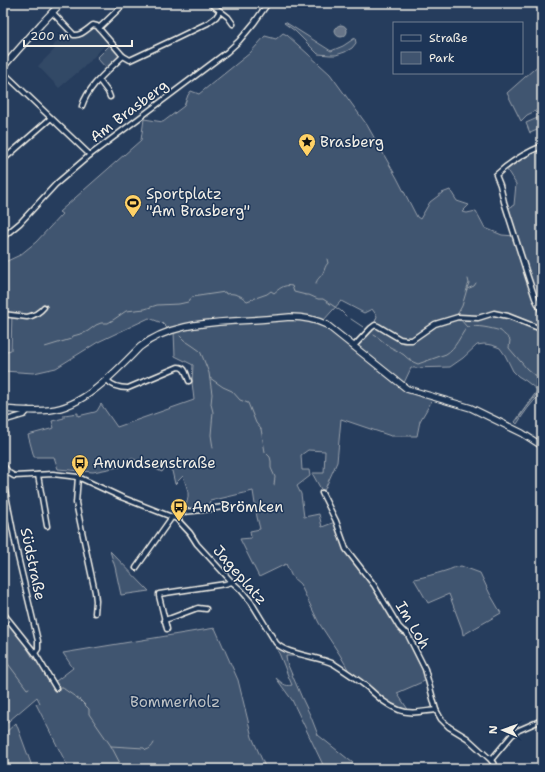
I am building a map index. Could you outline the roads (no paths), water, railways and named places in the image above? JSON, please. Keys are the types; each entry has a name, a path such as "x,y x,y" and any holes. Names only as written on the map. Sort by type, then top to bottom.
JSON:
{"main road":[{"path":"3,68 61,3"},
{"path":"3,409 46,410 63,407 87,394 107,380 145,343 174,330 207,323 303,317 327,325 407,389 471,408 522,433 542,446"}],"street":[{"path":"99,28 125,3"},
{"path":"210,3 228,17 233,24"},
{"name":"Am Brasberg","path":"3,237 20,223 56,184 90,155 227,52 239,41 268,3"},
{"path":"52,12 76,36 93,25 97,26 123,56 129,60 208,23 216,17 220,11"},
{"path":"82,106 85,97 98,80 123,56"},
{"path":"3,72 90,155"},
{"path":"98,80 108,92 110,97"},
{"path":"3,160 51,118"},
{"path":"542,146 508,164 496,174 528,277 535,298 542,312"},
{"path":"3,314 30,317 44,307"},
{"path":"354,346 371,328 375,326 378,326 400,339 412,340 435,324 458,317 478,318 494,313 508,316 542,329"},
{"path":"107,380 116,386 128,388 180,367 185,370 189,380"},
{"path":"3,421 23,415 28,410"},
{"name":"Jageplatz","path":"3,465 9,473 19,477 38,475 78,477 121,497 175,518 251,602 276,643 295,652 333,664 350,674 391,707 411,713 436,710"},
{"path":"38,475 47,526"},
{"path":"78,477 76,503 96,601 95,613"},
{"name":"Südstraße","path":"3,480 38,641 38,649 35,653"},
{"name":"Im Loh","path":"322,493 336,520 346,549 374,585 400,627 407,633 425,669 436,710 441,719 467,738 490,760 497,769"},
{"path":"136,568 175,518 183,512 229,506"},
{"path":"167,629 159,596 161,593 232,582"},
{"path":"164,620 198,608 206,609"},
{"path":"3,613 35,653 56,688"},
{"path":"490,760 512,735 519,730 542,720"}],"waterway":[{"path":"316,284 328,263 327,259"},
{"path":"467,288 469,283 468,279"},
{"path":"457,315 462,306 467,289 474,286 476,283"},
{"path":"45,347 71,339 73,336 84,333 101,323 108,323 126,311 145,309 157,305 179,304 188,302 192,297 225,292 226,294 243,297 247,301 267,294 271,291 274,293 284,286 292,286 294,292 323,299 346,316"},
{"path":"351,319 363,327"},
{"path":"460,319 467,327"},
{"path":"374,335 390,347 418,364 446,354 455,345 467,327 480,327 501,331 510,340 509,348 527,369 533,374 542,378"},
{"path":"180,336 200,351 209,373 213,412 211,435 213,448"},
{"path":"518,419 536,395 536,376"},
{"path":"210,378 232,391 240,400 248,403 256,423 261,429 265,452 270,457 271,468 275,477 274,485"},
{"path":"3,657 27,689 29,688"},
{"path":"60,687 63,687 89,709 89,714 111,746 123,769"},
{"path":"111,746 144,748 146,750 151,748 154,743"}],"place":[{"name":"Brasberg","path":"307,157"},
{"name":"Sportplatz \"Am Brasberg\"","path":"133,218"},
{"name":"Amundsenstraße","path":"80,478"},
{"name":"Am Brömken","path":"179,522"}],"park label":[{"name":"Bommerholz","path":"175,702"}]}
